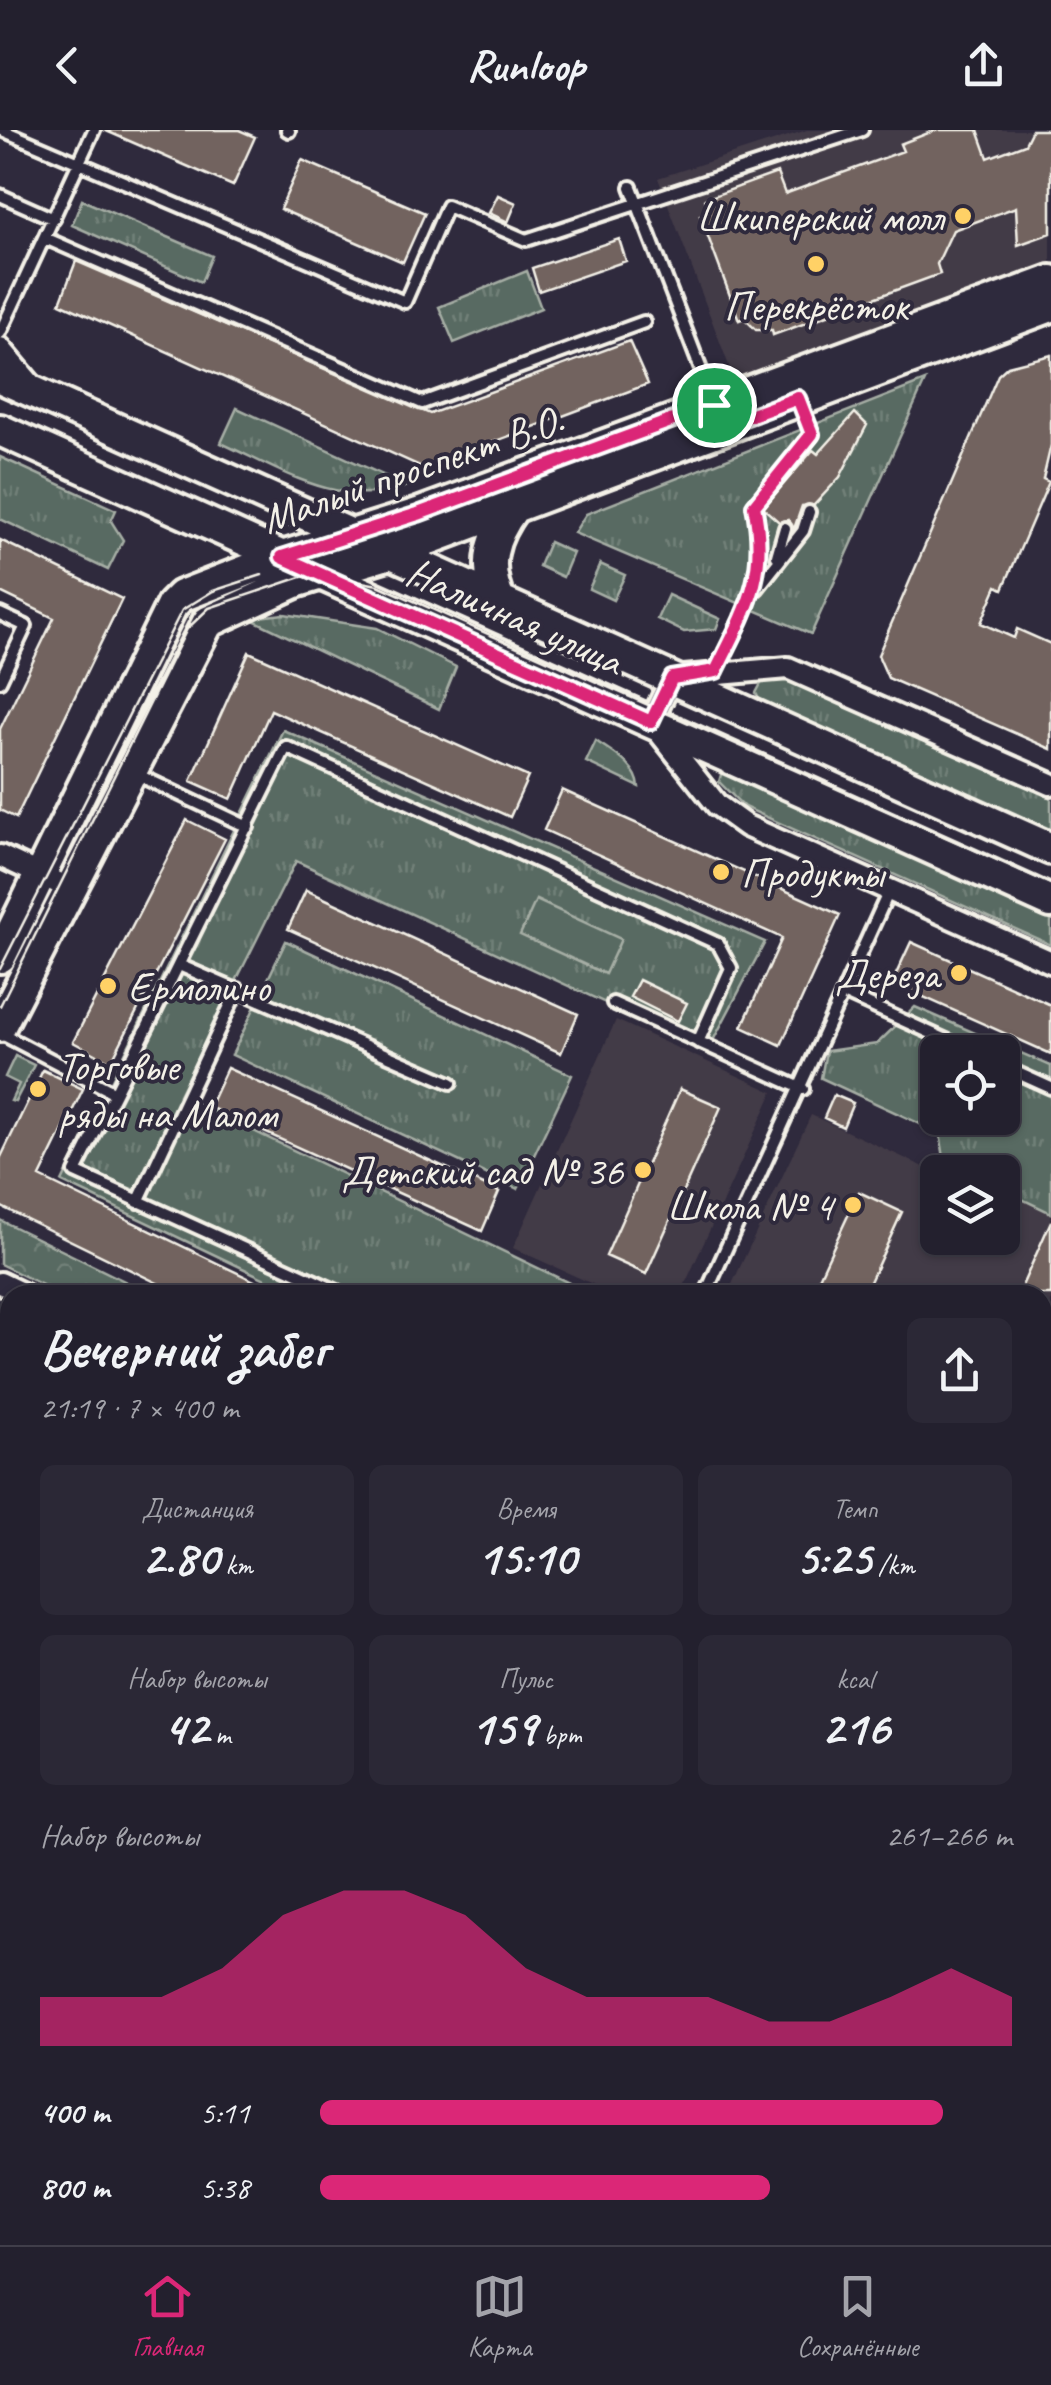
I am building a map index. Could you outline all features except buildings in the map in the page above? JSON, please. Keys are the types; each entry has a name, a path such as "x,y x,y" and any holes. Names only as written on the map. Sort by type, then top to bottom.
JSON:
{"main road":[{"name":"Малый проспект В.О.","path":"0,1030 69,888 208,622 317,573 394,552 514,507 718,416 1051,281"},
{"name":"Малый проспект В.О.","path":"0,957 8,919 40,874 172,605 190,591 282,557 718,416 798,398 1051,306"},
{"name":"Наличная улица","path":"0,377 1051,849"},
{"name":"Наличная улица","path":"5,435 1051,902"},
{"path":"500,602 489,567 491,548 514,507"}],"street":[{"path":"0,348 40,395"},
{"path":"1051,784 806,674 769,668 672,678 651,722 731,816 1051,962"},
{"path":"0,856 69,888"}],"lane":[{"path":"2,130 405,302 447,206 526,240 862,130"},
{"path":"0,333 94,130"},
{"path":"632,187 718,416"},
{"path":"0,195 54,219"},
{"path":"45,238 422,403 644,322"},
{"path":"798,398 814,451"},
{"path":"756,589 762,540 754,506 768,484 794,466 812,434"},
{"path":"716,671 756,589 803,530 808,512"},
{"path":"773,568 785,528"},
{"path":"0,614 26,626 0,681"},
{"path":"325,1285 75,1172 286,747 718,944 731,968 698,1042"},
{"path":"129,771 248,827"},
{"path":"710,1285 890,890"},
{"path":"8,919 45,936"},
{"path":"179,965 452,1083"},
{"path":"138,1202 238,989"},
{"path":"845,994 935,1035"},
{"path":"613,1003 802,1088"},
{"path":"0,1030 115,1094"},
{"path":"1020,1074 1051,1088"},
{"path":"308,1285 311,1278"}],"shaded area":[{"path":"807,130 1051,130 1051,270 737,387 658,178"},
{"name":"Детский сад № 36","path":"616,1020 773,1092 685,1285 595,1285 513,1248"},
{"name":"Школа № 4","path":"811,1115 920,1165 920,1255 1020,1255 1020,1183 1051,1193 1051,1285 732,1285"}],"green space":[{"path":"82,200 212,256 201,282 72,225"},
{"path":"527,271 541,308 454,343 439,307"},
{"path":"925,381 811,634 574,533 586,514"},
{"path":"237,408 407,486 382,492 335,490 266,464 221,443"},
{"path":"0,457 116,510 111,521 123,540 108,570 0,519"},
{"path":"549,542 573,553 563,577 539,566"},
{"path":"600,564 625,575 613,600 589,589"},
{"path":"668,595 720,619 716,629 684,632 657,619"},
{"path":"284,614 377,628 456,667 439,709 249,618"},
{"path":"763,680 788,680 1051,797 1051,835 761,703 756,693"},
{"path":"283,730 765,942 708,1050 296,861 179,1095 573,1285 278,1285 62,1182"},
{"path":"596,741 629,766 639,787 586,762"},
{"path":"722,771 1051,916 1051,945 744,807 719,782"},
{"path":"536,900 621,939 605,974 520,935"},
{"path":"286,941 572,1075 518,1189 232,1055"},
{"path":"915,1007 980,1035 920,1035 920,1124 821,1078 826,1051 877,1044"},
{"path":"1020,1053 1051,1066 1051,1213 1020,1198 1020,1155 944,1155 940,1135 1020,1135"},
{"path":"15,1056 34,1065 15,1102 11,1101 19,1084 5,1077"},
{"path":"0,1220 133,1285 43,1285 0,1264"}],"tram line":[{"path":"0,1006 187,629 209,608 313,573 378,585 1051,884"},
{"path":"0,969 182,610 213,591 262,575"}],"place":[{"name":"Шкиперский молл","path":"963,216"},
{"name":"Перекрёсток","path":"816,264"},
{"name":"Продукты","path":"721,872"},
{"name":"Дереза","path":"959,973"},
{"name":"Ермолино","path":"108,986"},
{"name":"Торговые ряды на Малом","path":"38,1089"},
{"name":"Детский сад № 36","path":"643,1170"},
{"name":"Школа № 4","path":"853,1205"}],"route":[{"path":"798,398 812,434 754,506 762,540 756,589 716,671 672,678 651,722 282,557 418,514 714,405 722,426 798,398"}]}
